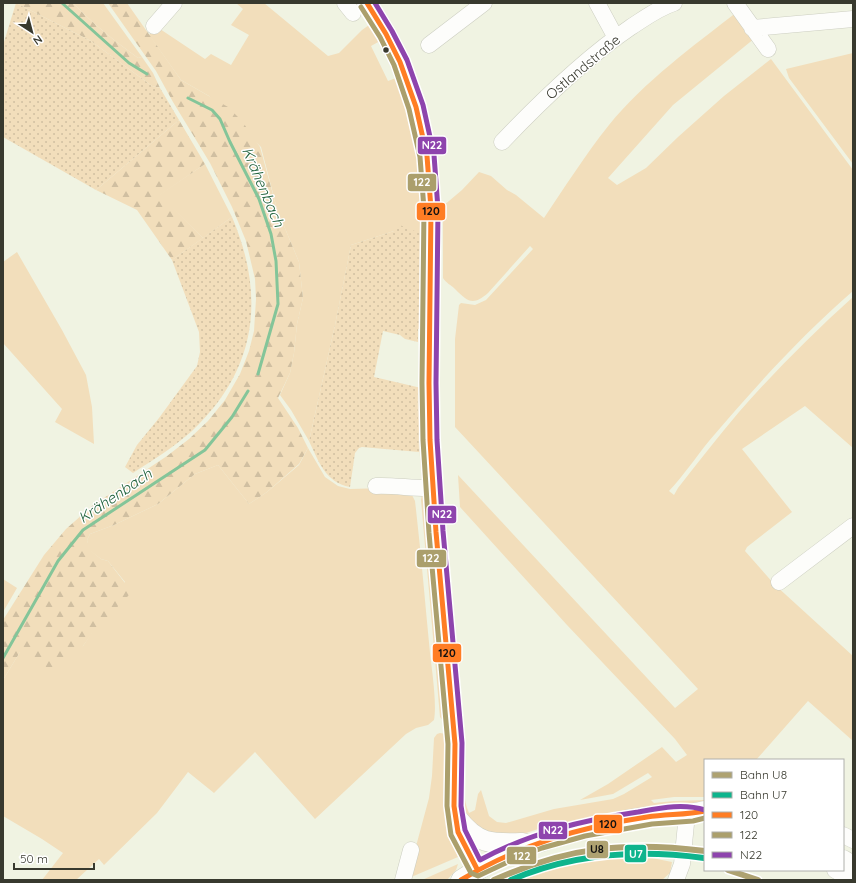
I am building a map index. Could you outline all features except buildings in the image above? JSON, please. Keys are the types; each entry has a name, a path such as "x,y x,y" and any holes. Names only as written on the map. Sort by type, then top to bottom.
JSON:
{"main road":[{"path":"355,6 393,47 412,94 426,147 431,194 429,383 433,488 454,736 455,816 460,837 477,869"},
{"path":"461,880 477,869 506,854 537,842 576,830 604,824 658,816 698,814"},
{"path":"455,816 470,833 481,840 499,844 537,842"},
{"path":"844,846 853,851"},
{"path":"844,861 853,866"}],"street":[{"path":"154,26 174,3"},
{"path":"429,45 484,3"},
{"path":"597,3 616,38"},
{"name":"Ostlandstraße","path":"502,142 566,80 616,38 652,13 674,3"},
{"path":"735,3 768,49"},
{"path":"752,28 853,19"},
{"path":"376,486 401,486 418,489 433,488"},
{"path":"779,582 853,526"},
{"path":"676,880 682,864 687,826 698,814"},
{"path":"844,836 853,840"},
{"path":"403,880 411,850"},
{"path":"837,871 852,880"}],"green space":[{"path":"16,3 73,3 113,39 138,58 142,57 153,73 160,88 152,86 91,41"},
{"path":"16,3 91,41 152,86 160,88 179,120 96,190 3,137 3,45"},
{"path":"73,3 103,3 142,57 138,58 113,39"},
{"path":"108,3 127,3 181,80 228,107 242,121 260,147 277,209 299,262 303,298 297,324 290,373 278,398 298,428 308,448 299,464 267,492 249,504 218,465 195,474 158,504 114,525 90,534 87,540 90,550 101,559 108,561 125,583 129,595 93,632 83,646 55,672 20,652 3,680 3,620 44,555 66,529 92,506 167,456 189,439 208,421 225,400 240,374 249,351 254,331 256,299 255,279 246,241 232,207 210,163 156,71"},
{"path":"236,3 264,3 328,56 339,53 362,30 372,23 380,41 371,46 388,81 396,78 416,128 425,235 394,231 351,245 309,441 291,410 280,395 290,373 297,324 303,298 299,262 277,209 261,147 209,96 181,80 149,35 157,27 205,59 211,54 231,65 249,35 231,25 243,9"},
{"path":"737,12 755,38 673,105 608,178 617,185 646,168 724,96 771,59 853,170 853,291 796,344 761,382 709,441 669,491 674,495 708,450 766,382 823,324 853,297 853,448 805,406 742,449 792,512 747,547 745,551 774,584 853,656 853,741 808,701 757,759 704,759 704,797 674,797 651,800 654,803 704,800 704,805 587,818 544,827 517,836 487,837 463,815 463,778 465,780 464,789 466,805 469,813 475,810 478,794 481,790 489,816 497,822 506,823 554,809 613,799 624,794 652,777 648,773 613,794 580,800 608,784 662,747 676,762 687,755 675,739 567,625 460,507 458,475 675,708 698,689 455,427 455,339 459,305 461,303 475,305 486,300 533,249 530,246 488,293 478,300 471,301 453,288 443,278 443,206 462,190 479,172 491,176 544,218 575,171 609,125 623,109 653,79"},
{"path":"853,53 853,164 789,78 786,69"},
{"path":"179,120 205,164 160,195 203,238 172,260 137,210 96,190"},
{"path":"205,164 232,217 203,238 159,195"},
{"path":"232,217 243,247 249,276 251,304 249,331 242,358 230,383 214,408 185,437 133,473 125,467 137,445 197,366 200,352 199,332 172,260"},
{"path":"397,224 425,235 424,329 418,329 418,342 405,339 400,335 383,331 374,377 417,387 419,452 359,448 355,453 350,487 334,481 329,476 320,463 309,441 351,245 394,231"},
{"path":"17,252 86,375 92,407 94,444 55,422 62,409 3,343 3,262"},
{"path":"417,387 422,388 426,477 422,483 418,431"},
{"path":"308,448 325,477 338,486 350,489 385,488 412,495 415,501 434,687 434,720 428,725 416,728 406,734 315,819 255,752 214,793 188,772 157,813 104,865 99,859 76,880 42,880 63,853 3,816 3,680 20,652 83,646 125,582 108,561 101,559 89,550 87,540 90,534 114,525 158,504 195,474 218,465 249,504 267,492 299,465"},
{"path":"423,494 445,720 443,721 440,717 421,500"},
{"path":"3,579 17,588 3,612"},
{"path":"440,733 446,734 452,840 458,857 409,878 408,876 429,798 434,738"},
{"path":"596,858 652,858 672,862 670,873 662,880 521,880 543,871"},
{"path":"458,864 456,870 447,880 422,880"}],"waterway":[{"name":"Krähenbach","path":"62,3 129,63 147,74"},
{"name":"Krähenbach","path":"188,98 212,110 220,119 259,199 271,234 276,261 278,304 258,374"},
{"name":"Krähenbach","path":"3,658 58,561 83,530 205,450 232,417 248,391"}],"rail line":[{"name":"U8","path":"494,880 547,860 597,849 649,847 704,851"},
{"name":"U7","path":"511,880 558,864 606,856 655,854 704,858"},
{"name":"U8","path":"731,871 758,880"}],"transit line":[{"name":"120","path":"367,3 386,34 400,62 416,107 427,156 431,209 429,383 430,440 436,532 455,744 454,806 458,832 477,869"},
{"name":"N22","path":"375,3 407,60 423,105 434,155 438,209 436,383 437,440 443,531 462,743 461,806 465,830 480,860 518,842 537,835 597,819 672,807 688,807 704,810"},
{"name":"122","path":"361,7 380,37 394,65 409,109 420,157 424,209 422,383 423,440 429,533 448,744 447,806 451,835 471,873 478,876 542,848 585,836 652,824 693,821 704,818"},
{"name":"120","path":"461,880 528,847 574,832 622,821 704,811"}]}
